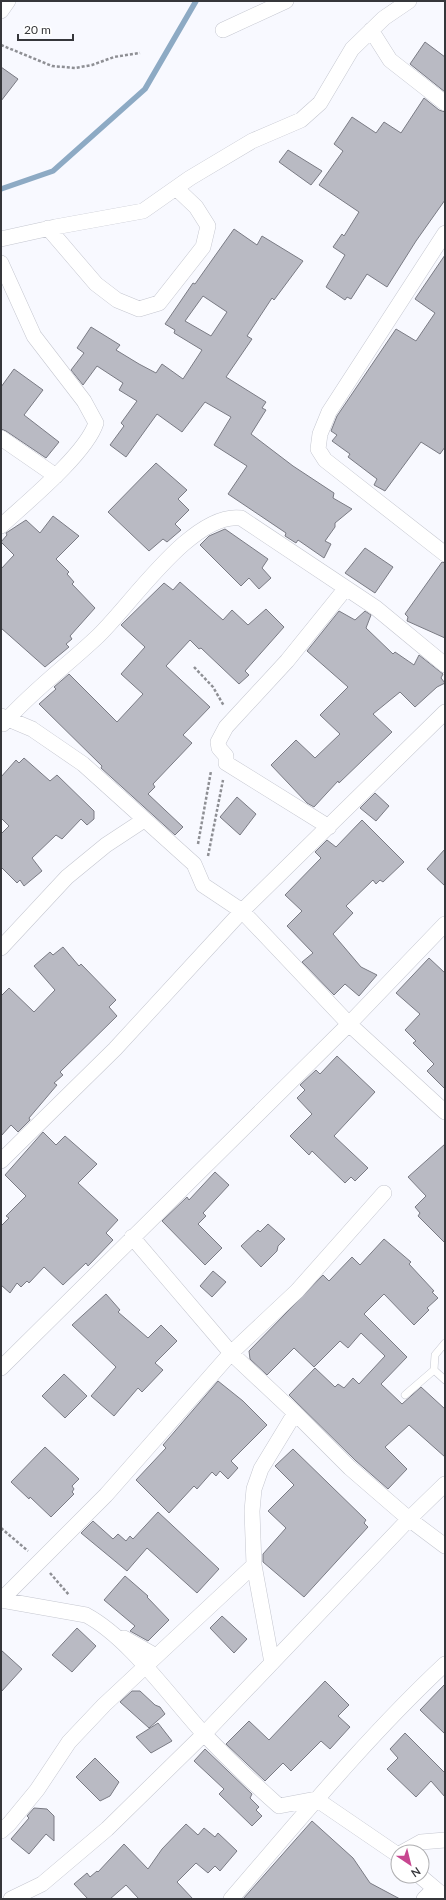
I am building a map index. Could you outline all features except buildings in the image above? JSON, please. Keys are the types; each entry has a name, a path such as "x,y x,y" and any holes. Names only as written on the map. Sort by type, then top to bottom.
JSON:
{"street":[{"path":"1,11 8,1"},
{"path":"223,30 286,1"},
{"path":"1,239 48,228 143,211 190,178 252,141 301,120 320,103 352,49 371,30 409,1"},
{"path":"371,30 390,60 445,103"},
{"path":"48,228 96,284 117,300 139,308 159,303 203,247 208,226 196,207 176,188"},
{"path":"445,233 329,412 320,434 318,449 325,460 344,476 445,554"},
{"path":"1,263 34,336 84,402 96,423 93,433 56,476 1,526"},
{"path":"1,438 56,476"},
{"path":"3,720 53,674 97,637 149,577 178,550 215,521 231,517 241,518 376,608 445,665"},
{"path":"329,827 226,763 226,756 219,748 218,742 226,727 287,661 346,588"},
{"path":"1,1161 115,1049 242,911 445,712"},
{"path":"3,720 32,729 70,755 194,864 202,885 242,911 349,1024 445,1112"},
{"path":"1,948 67,877 106,844 144,820"},
{"path":"1,1368 349,1024 445,924"},
{"path":"1,1600 106,1495 231,1353 297,1291 384,1193"},
{"path":"132,1237 231,1353 295,1413 350,1468 409,1519 445,1546"},
{"path":"272,1663 254,1565 252,1511 254,1489 261,1469 295,1413"},
{"path":"11,1899 42,1884 107,1829 204,1734 409,1519 445,1484"},
{"path":"1,1831 9,1824 37,1790 69,1742 104,1705 254,1565"},
{"path":"1,1600 86,1615 156,1656"},
{"path":"107,1628 145,1667 204,1734 247,1777 279,1806 316,1799 390,1849"},
{"path":"231,1899 316,1799 416,1691 445,1664"},
{"path":"418,1844 421,1842 445,1840"},
{"path":"426,1884 434,1895"}],"lane":[{"path":"405,1395 434,1370 435,1355 445,1344"},
{"path":"434,1370 445,1380"}],"path":[{"path":"1,46 52,66 75,68 92,65 114,57 140,53"},
{"path":"194,864 212,767 219,748"},
{"path":"1,1528 40,1560 86,1615"}],"waterway":[{"path":"1,189 53,171 145,89 196,1"}]}
